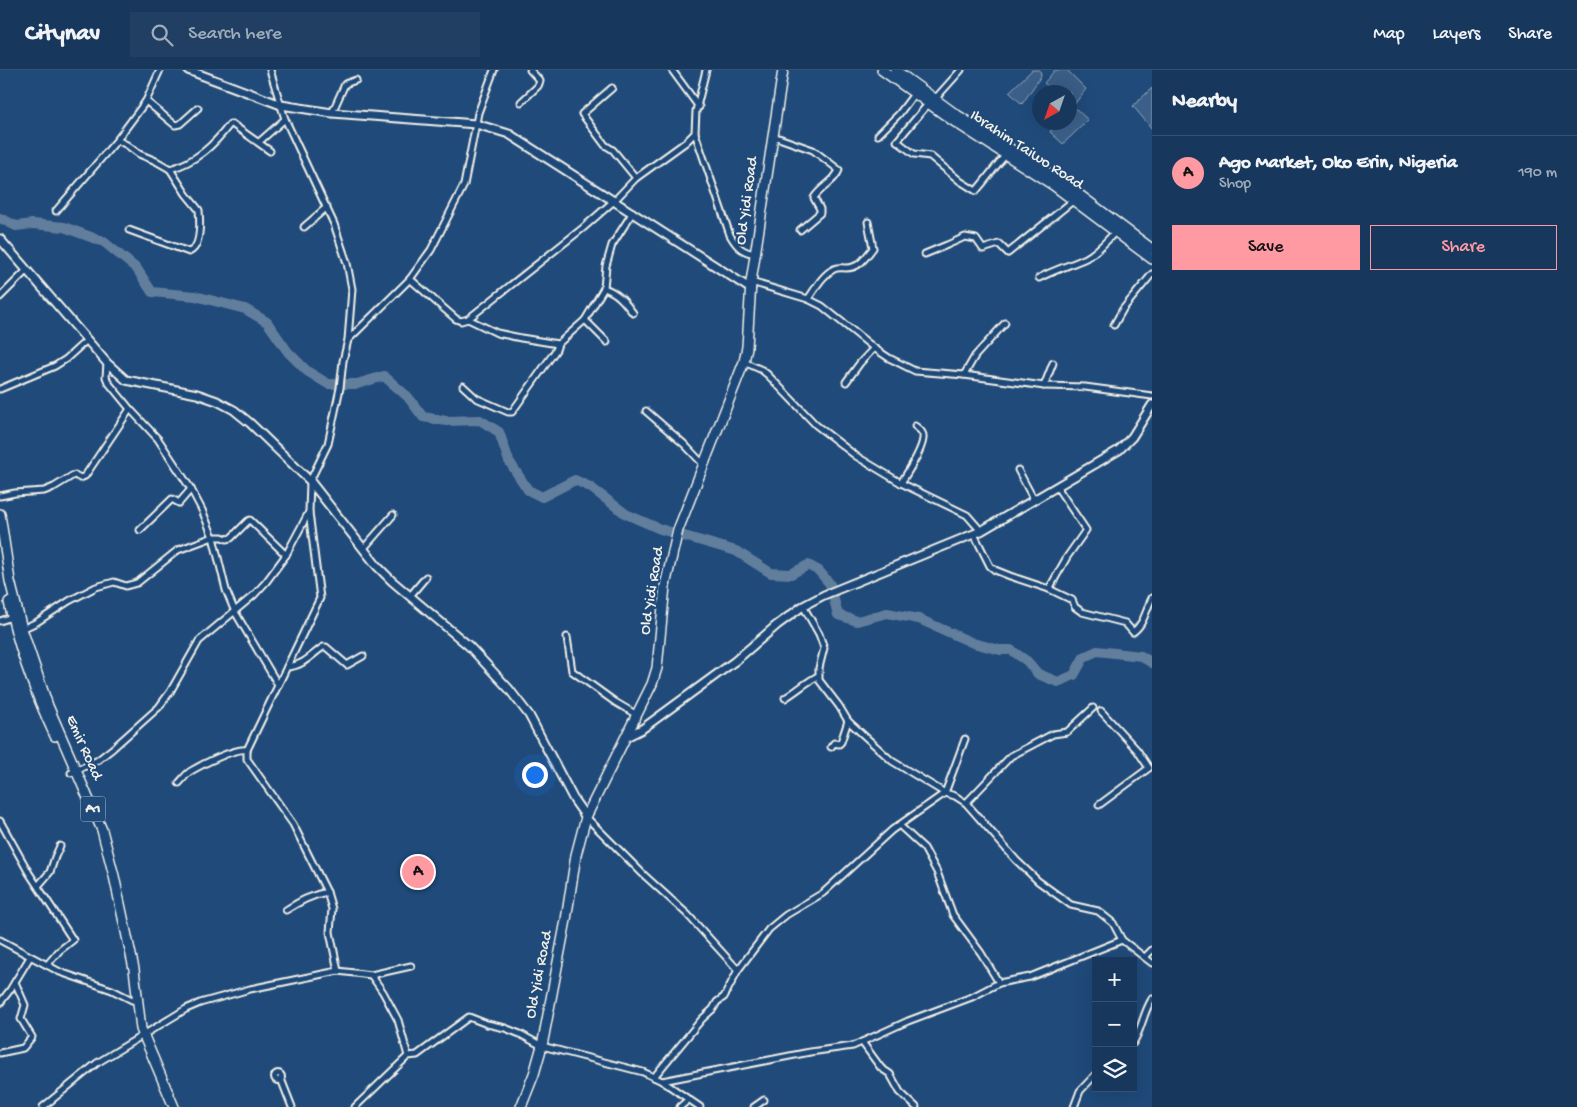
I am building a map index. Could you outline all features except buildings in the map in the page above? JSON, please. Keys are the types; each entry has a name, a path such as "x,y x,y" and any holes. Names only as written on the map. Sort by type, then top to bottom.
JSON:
{"main road":[{"name":"Old Yidi Road","path":"521,1107 534,1074 542,1046 566,920 576,855 586,817 637,715 657,668 665,586 677,534 744,362 747,347 751,285 783,70"},
{"name":"Ibrahim Taiwo Road","path":"882,70 914,94 931,102 1061,181 1152,249"},
{"name":"Ibrahim Taiwo Road","path":"894,70 931,102 977,137 1074,200 1152,259"},
{"name":"Emir Road","path":"0,514 10,581 22,629 48,706 91,817 108,872 130,970 135,1001 136,1030 174,1107"},
{"name":"Emir Road","path":"0,555 12,617 35,690 74,772"},
{"name":"Emir Road","path":"141,1038 168,1107"}],"street":[{"path":"56,211 117,140 146,101 160,70"},
{"path":"188,70 281,105 332,113 476,124 509,134 751,285 808,299 822,306 874,348 915,371 964,375 1044,386 1085,387 1152,396"},
{"path":"270,70 285,119 327,207 347,264 352,289 348,340 328,444 310,481 309,512 320,598 247,750 247,759 293,824 327,892 332,909 330,932 338,971"},
{"path":"348,340 410,279 431,250 464,185 478,113 494,70"},
{"path":"521,102 538,86 540,81 531,70"},
{"path":"672,70 698,107"},
{"path":"706,70 696,111 695,133 730,235 737,247 745,252 756,254"},
{"path":"961,70 897,141 914,154 930,156 960,181 976,191 1006,155"},
{"path":"332,113 345,84 356,80"},
{"path":"612,88 582,114 606,145 613,150 636,178"},
{"path":"878,134 899,114 914,94"},
{"path":"146,101 174,125 180,124 198,108"},
{"path":"258,142 285,119"},
{"path":"170,169 184,165 202,153 213,144 230,124 270,151"},
{"path":"410,279 456,319 461,321 468,319 583,228 615,200 636,178 686,142 695,133"},
{"path":"773,136 813,150 839,170 837,175 818,191 814,198 820,213 800,230"},
{"path":"117,140 139,154 170,169 199,210 200,223 196,246 189,252 130,230"},
{"path":"925,254 964,237 976,239 984,249 999,244 1008,253 1074,200"},
{"path":"304,227 327,207"},
{"path":"463,386 476,398 512,412 556,350 558,344 585,320 604,288 606,266 612,245 634,212"},
{"path":"808,299 822,279 830,272 837,268 859,265 873,248 868,222"},
{"path":"1039,278 1087,258 1115,232"},
{"path":"0,239 107,363 126,380 197,394 217,401 234,410 310,481 377,566 469,646 509,688 528,715 574,800 586,817 644,875 687,914 738,970"},
{"path":"0,297 27,270"},
{"path":"1114,324 1123,309 1152,274"},
{"path":"604,288 623,299 633,313"},
{"path":"468,319 497,333 558,344"},
{"path":"585,320 607,342"},
{"path":"964,375 975,356 1005,323"},
{"path":"0,389 55,366 66,359 87,340"},
{"path":"846,382 874,348"},
{"path":"744,362 762,370 768,375 816,425 856,456 901,483 967,515 977,532 990,566 994,570 1049,589 1072,600 1075,607 1082,612 1125,623 1133,632 1138,628 1146,614 1152,598"},
{"path":"107,363 106,377 108,382 158,439 191,489 213,537 226,590 235,612 278,683"},
{"path":"1044,386 1054,363"},
{"path":"626,737 642,730 803,606 824,595 977,532 1126,445 1152,405"},
{"path":"0,496 15,492 44,491 72,476 75,475 80,478 85,476 130,409"},
{"path":"646,412 684,444 704,465"},
{"path":"901,483 924,438 922,432 915,426"},
{"path":"1018,470 1034,500"},
{"path":"1049,589 1067,557 1086,530 1057,487"},
{"path":"140,530 169,501 172,499 179,503 191,489"},
{"path":"74,772 98,760 150,716 170,692 199,642 235,612 266,582 286,555 309,512"},
{"path":"364,548 393,515"},
{"path":"22,629 96,587 114,582 126,586 137,583 178,550 213,537 231,538 250,520 286,555"},
{"path":"410,596 426,577"},
{"path":"803,606 819,634 824,648 818,676 848,720 892,761 945,793 955,796 966,803 1038,882 1071,905 1098,911 1113,923 1122,940 1152,963"},
{"path":"0,621 12,617"},
{"path":"567,637 572,671 615,702 637,715"},
{"path":"287,666 295,666 302,663 323,647 326,647 347,665 364,656"},
{"path":"785,698 796,692 806,682 818,676"},
{"path":"966,803 1011,756 1053,734 1067,732 1093,708"},
{"path":"1098,805 1151,768 1101,711"},
{"path":"831,747 834,743 839,744 843,739 848,720"},
{"path":"654,1077 713,1008 716,1002 724,997 738,970 769,929 786,915 834,884 899,825 945,793 965,739"},
{"path":"179,783 190,771 210,761 236,750 247,750"},
{"path":"0,821 29,873 73,940 59,951 47,965"},
{"path":"899,825 924,848 937,872 953,915 999,983"},
{"path":"38,886 50,872 60,846"},
{"path":"286,910 304,898 327,892"},
{"path":"0,940 60,972 112,990 135,1001"},
{"path":"662,1081 810,1052 853,1046 972,997 999,983 1030,977 1122,940"},
{"path":"1144,957 1152,950"},
{"path":"0,1003 5,999 30,957"},
{"path":"43,1107 97,1063 186,1009 200,1003 250,989 338,971 371,975 411,966"},
{"path":"371,975 383,992 398,1020 408,1056"},
{"path":"0,1053 23,1048 31,1041 32,1037 21,1019 25,1005 15,982"},
{"path":"1137,1036 1146,1010 1152,1000"},
{"path":"355,1107 408,1056 416,1055 469,1017 505,1028 542,1046 643,1072 662,1081 700,1107"},
{"path":"862,1042 881,1068 890,1074 900,1092 916,1107"},
{"path":"1074,1107 1080,1091 1092,1078"},
{"path":"280,1079 292,1107"},
{"path":"50,1107 52,1100"},
{"path":"680,1107 688,1100"},
{"path":"754,1107 764,1100"}],"shaded area":[{"path":"1032,70 1040,70 1041,76 1035,85 1032,85 1032,89 1022,104 1009,92"},
{"path":"1055,70 1067,70 1086,89 1077,101 1077,85 1046,85 1044,83"},
{"path":"1152,88 1152,129 1133,106"},
{"path":"1077,110 1088,120 1063,144 1050,132 1051,130 1077,130"}],"waterway":[{"path":"0,218 16,226 33,224 64,227 104,242 137,269 152,292 195,296 245,309 267,322 288,352 307,371 328,384 357,384 384,376 408,397 423,417 447,421 480,420 499,432 509,461 528,490 542,497 575,480 590,487 626,514 660,529 736,551 771,573 791,574 808,565 819,571 830,584 838,615 857,621 887,613 919,619 973,643 1000,650 1011,650 1027,661 1038,674 1058,682 1074,675 1084,657 1097,651 1141,656 1152,663"}],"place":[{"name":"Ago Market, Oko Erin, Nigeria","path":"418,872"}]}
